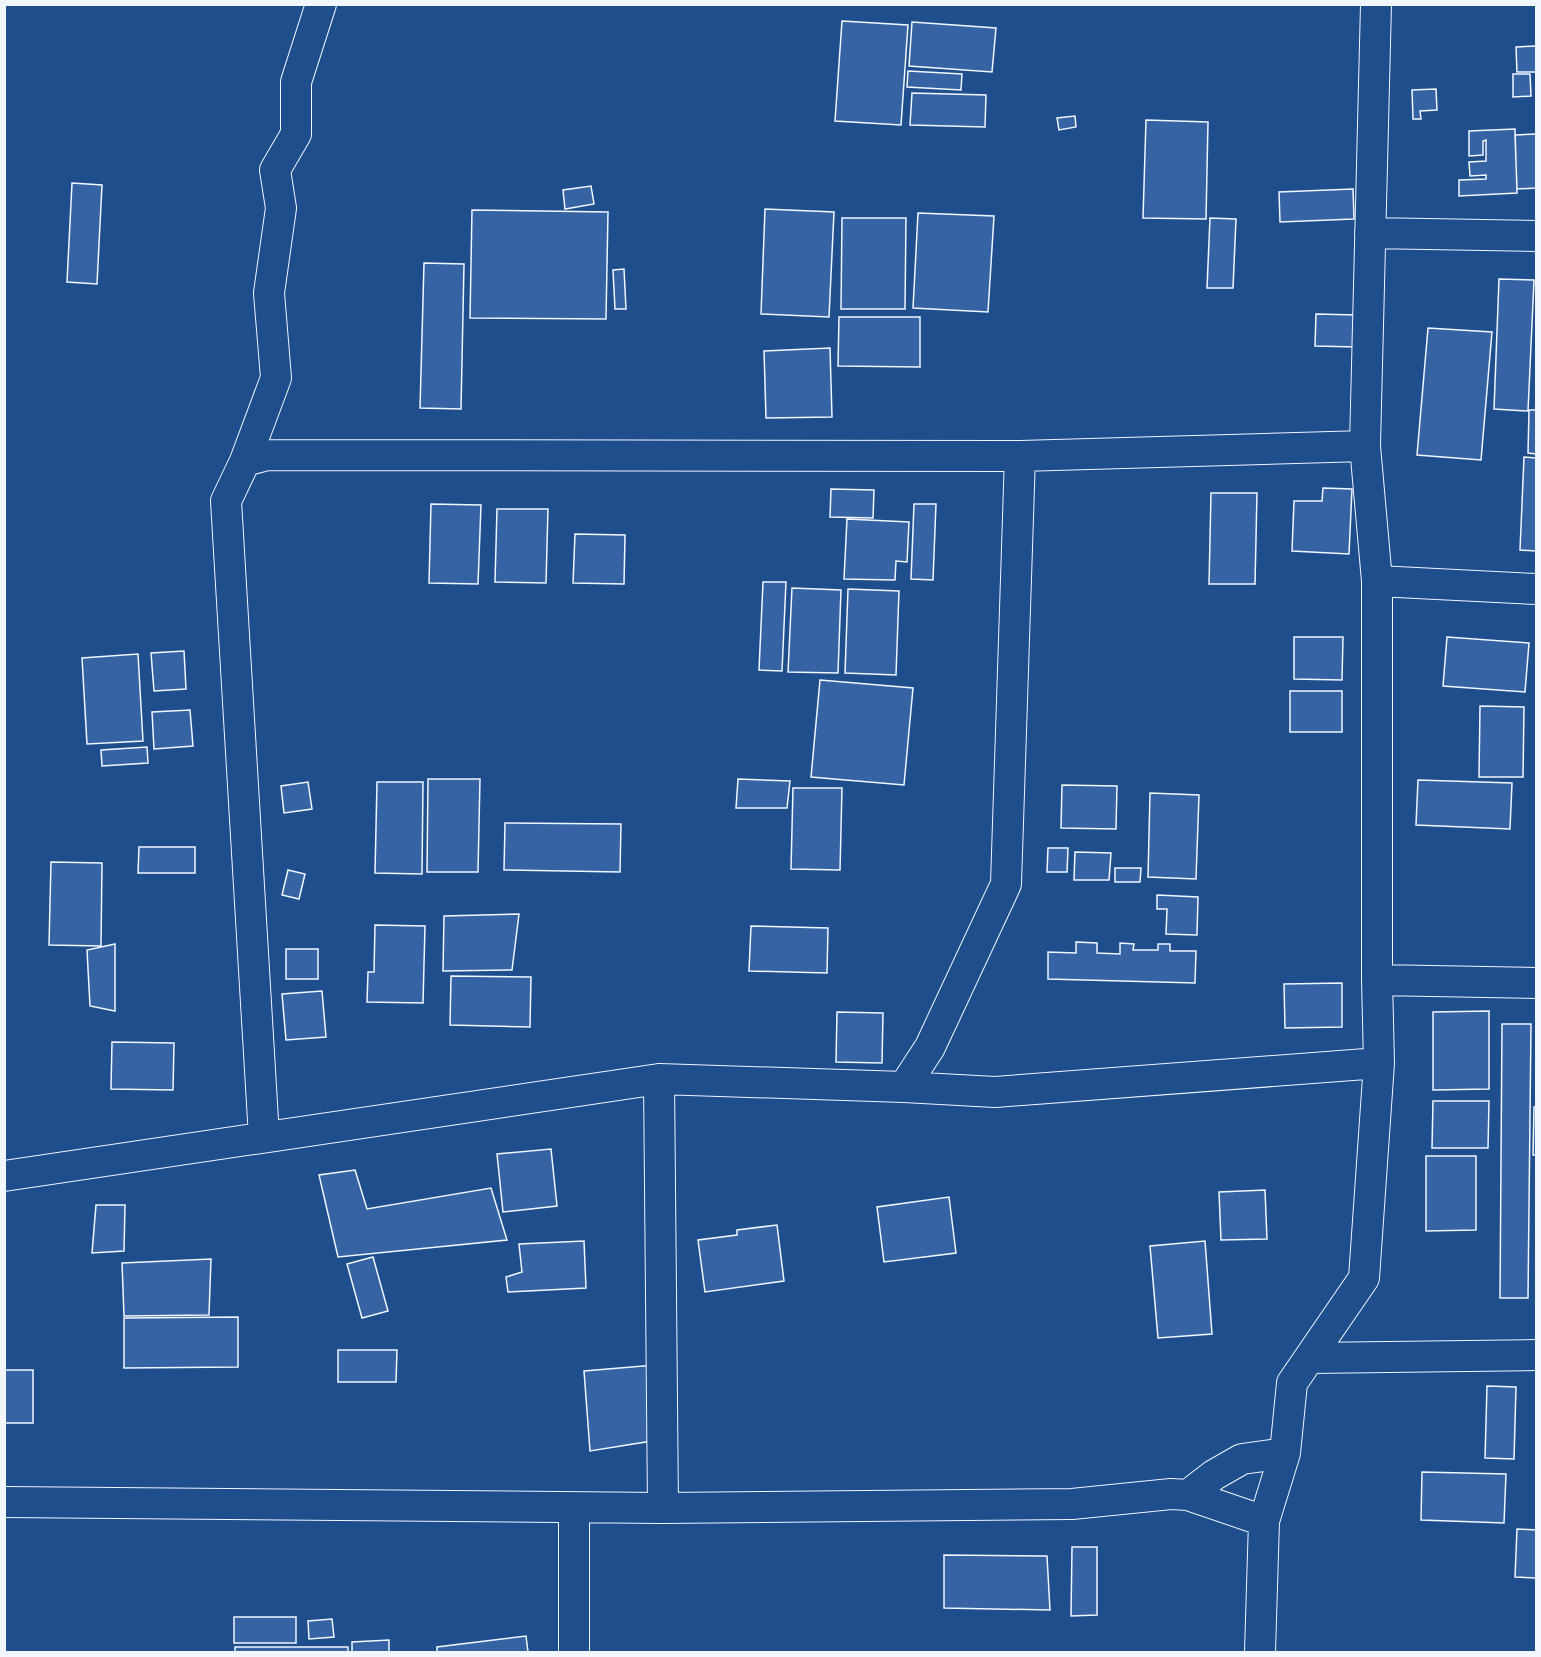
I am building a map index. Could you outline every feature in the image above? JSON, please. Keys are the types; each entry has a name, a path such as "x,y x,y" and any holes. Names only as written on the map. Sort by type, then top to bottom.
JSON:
{"street":[{"path":"264,1137 226,501 245,461 276,378 269,293 280,208 274,170 296,134 296,82 321,4"},
{"path":"1260,1653 1264,1521 1285,1453 1292,1383 1364,1278 1379,1063 1377,581 1365,446 1376,4"},
{"path":"1370,232 1536,236"},
{"path":"245,461 267,455 1020,456 1365,446"},
{"path":"904,1087 930,1047 1006,884 1020,456"},
{"path":"1377,581 1536,589"},
{"path":"1377,980 1536,982"},
{"path":"4,1176 659,1078 994,1092 1379,1063"},
{"path":"659,1078 663,1508"},
{"path":"1310,1358 1536,1355"},
{"path":"1188,1495 1214,1475 1242,1459 1285,1453"},
{"path":"4,1502 663,1508 1072,1504 1172,1494 1188,1495 1264,1521"},
{"path":"574,1508 574,1653"}],"building":[{"path":"842,21 908,25 901,125 835,121"},
{"path":"912,22 996,28 992,72 909,66"},
{"path":"1536,46 1536,72 1517,72 1516,47"},
{"path":"908,71 962,74 961,90 907,87"},
{"path":"1513,74 1530,74 1531,96 1513,97"},
{"path":"1436,89 1437,110 1420,111 1421,119 1413,119 1412,90"},
{"path":"912,93 986,95 985,127 910,125"},
{"path":"1075,116 1076,127 1059,130 1057,118"},
{"path":"1146,120 1208,122 1206,219 1143,218"},
{"path":"1515,129 1517,193 1459,196 1459,180 1486,179 1486,175 1470,176 1469,162 1486,161 1486,140 1483,141 1483,155 1469,156 1469,131"},
{"path":"1536,134 1536,188 1517,189 1515,135"},
{"path":"72,183 102,185 97,284 67,282"},
{"path":"591,186 594,204 565,209 563,190"},
{"path":"1353,189 1354,219 1280,222 1279,192"},
{"path":"765,209 834,212 829,317 761,314"},
{"path":"472,210 608,212 606,319 470,318"},
{"path":"918,213 994,216 988,312 913,308"},
{"path":"842,218 906,218 905,309 841,309"},
{"path":"1210,218 1236,219 1233,288 1207,288"},
{"path":"424,263 464,264 461,409 420,408"},
{"path":"624,269 626,309 615,309 613,270"},
{"path":"1499,279 1534,280 1528,411 1494,409"},
{"path":"1316,314 1357,315 1356,347 1315,346"},
{"path":"839,317 920,317 920,367 838,366"},
{"path":"1428,328 1492,332 1481,460 1417,455"},
{"path":"830,348 832,417 766,418 764,351"},
{"path":"1529,410 1536,410 1536,454 1528,453"},
{"path":"1524,457 1536,458 1536,551 1520,550"},
{"path":"1323,488 1352,489 1349,554 1292,551 1294,501 1322,501"},
{"path":"831,489 874,490 873,518 830,517"},
{"path":"1211,493 1257,493 1255,584 1209,584"},
{"path":"431,504 481,505 478,584 429,583"},
{"path":"914,504 936,504 933,580 911,579"},
{"path":"497,509 548,509 546,583 495,582"},
{"path":"847,519 909,522 907,562 896,561 895,580 844,579"},
{"path":"575,534 625,535 624,584 573,583"},
{"path":"763,582 786,582 782,671 759,670"},
{"path":"792,588 841,590 838,673 788,672"},
{"path":"848,589 899,591 896,675 845,673"},
{"path":"1294,637 1343,637 1342,680 1294,679"},
{"path":"1447,637 1529,643 1525,692 1443,686"},
{"path":"184,651 186,689 154,691 151,653"},
{"path":"138,654 143,741 87,744 82,658"},
{"path":"820,680 913,688 904,785 811,777"},
{"path":"1290,691 1342,691 1342,732 1290,732"},
{"path":"1480,706 1524,707 1523,777 1479,777"},
{"path":"190,710 193,746 154,749 152,712"},
{"path":"147,747 148,763 102,766 101,750"},
{"path":"428,779 480,779 478,872 427,872"},
{"path":"738,779 790,781 787,808 736,808"},
{"path":"1418,780 1512,783 1510,829 1416,825"},
{"path":"308,782 312,809 284,813 281,786"},
{"path":"377,782 423,782 422,874 375,873"},
{"path":"1062,785 1117,786 1116,829 1061,828"},
{"path":"793,788 842,788 840,870 791,869"},
{"path":"1150,793 1199,795 1196,879 1148,877"},
{"path":"505,823 621,824 620,872 504,870"},
{"path":"139,847 195,847 195,873 138,873"},
{"path":"1048,848 1068,848 1067,872 1047,872"},
{"path":"1075,852 1111,853 1109,880 1074,880"},
{"path":"51,862 102,863 101,946 49,945"},
{"path":"1115,868 1141,868 1140,882 1115,882"},
{"path":"288,870 305,874 299,899 282,895"},
{"path":"1157,895 1198,897 1197,935 1166,934 1167,909 1157,909"},
{"path":"519,914 512,970 443,971 444,916"},
{"path":"375,925 425,926 423,1003 367,1002 368,972 374,972"},
{"path":"751,926 828,928 827,973 749,971"},
{"path":"1076,942 1097,943 1097,953 1120,954 1120,943 1134,944 1133,950 1158,950 1158,944 1170,944 1170,951 1196,951 1195,983 1048,979 1048,952 1076,953"},
{"path":"115,944 115,1011 90,1006 87,950"},
{"path":"286,949 318,949 318,979 286,979"},
{"path":"451,976 531,977 530,1027 450,1025"},
{"path":"1342,983 1342,1027 1285,1028 1284,984"},
{"path":"322,991 326,1037 286,1040 282,994"},
{"path":"1489,1011 1489,1089 1433,1090 1433,1012"},
{"path":"837,1012 883,1013 882,1063 836,1062"},
{"path":"1502,1024 1531,1024 1528,1298 1500,1298"},
{"path":"112,1042 174,1043 173,1090 111,1089"},
{"path":"1433,1101 1489,1101 1488,1148 1432,1148"},
{"path":"1534,1107 1536,1107 1536,1155 1533,1155"},
{"path":"551,1149 557,1206 503,1212 497,1154"},
{"path":"1426,1156 1476,1156 1476,1230 1426,1231"},
{"path":"355,1170 367,1209 491,1188 507,1240 338,1257 319,1175"},
{"path":"1265,1190 1267,1239 1221,1240 1219,1192"},
{"path":"949,1197 956,1253 884,1262 877,1207"},
{"path":"96,1205 125,1205 124,1251 92,1253"},
{"path":"777,1225 784,1281 705,1292 698,1240 737,1235 737,1230"},
{"path":"584,1241 586,1288 508,1292 506,1277 522,1272 519,1244"},
{"path":"1205,1241 1212,1334 1158,1338 1150,1246"},
{"path":"373,1257 388,1311 362,1318 347,1264"},
{"path":"211,1259 209,1315 124,1316 122,1263"},
{"path":"238,1317 238,1367 124,1368 124,1318"},
{"path":"338,1350 397,1350 396,1382 338,1382"},
{"path":"655,1365 658,1440 590,1451 584,1371"},
{"path":"4,1370 33,1370 33,1423 4,1423"},
{"path":"1487,1386 1516,1387 1514,1459 1485,1458"},
{"path":"1422,1472 1506,1474 1504,1523 1421,1520"},
{"path":"1517,1529 1536,1530 1536,1578 1515,1577"},
{"path":"1072,1547 1097,1547 1097,1615 1071,1616"},
{"path":"944,1555 1047,1556 1050,1610 944,1608"},
{"path":"234,1617 296,1617 296,1643 234,1643"},
{"path":"332,1619 334,1637 309,1639 308,1621"},
{"path":"526,1636 528,1652 437,1652 437,1647"},
{"path":"389,1640 389,1652 352,1652 352,1642"},
{"path":"235,1647 348,1647 348,1652 235,1652"}]}
